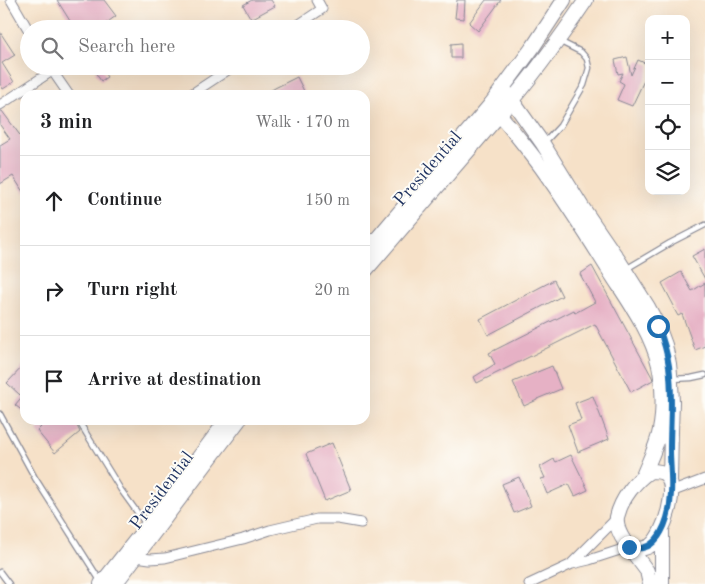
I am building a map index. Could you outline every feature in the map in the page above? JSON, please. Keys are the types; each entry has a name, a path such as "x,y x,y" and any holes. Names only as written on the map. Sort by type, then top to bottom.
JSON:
{"main road":[{"path":"495,110 504,88 564,0"},
{"path":"370,248 495,110 512,100 558,41 586,0"},
{"path":"504,88 625,270 648,307 665,345 672,402 670,432 671,487 669,505 662,531 662,584"},
{"path":"495,110 522,140 568,205 634,310 654,348 661,384 660,430 642,476"},
{"name":"Presidential","path":"370,265 495,110"},
{"path":"101,584 223,425"},
{"name":"Presidential","path":"115,584 236,425"},
{"path":"650,584 647,571 622,538 617,518 621,506 635,484 650,471 658,471 665,474 671,487"},
{"path":"629,547 638,550 651,545 662,531"}],"street":[{"path":"11,0 23,20"},
{"path":"306,20 322,9 317,0"},
{"path":"21,90 42,75"},
{"path":"55,75 66,90"},
{"path":"198,90 220,75"},
{"path":"0,105 20,91"},
{"path":"671,487 705,479"},
{"path":"572,564 617,518"},
{"path":"136,557 150,559 165,558 316,519 361,522"},
{"path":"529,584 572,564 629,547"}],"lane":[{"path":"543,144 560,126 584,85 589,68 588,59 581,52 558,41"},
{"path":"625,270 705,225"},
{"path":"670,379 705,375"},
{"path":"0,414 2,421 35,478 101,584"},
{"path":"81,425 121,490 147,526"},
{"path":"0,572 9,584"}],"building":[{"path":"57,0 104,0 116,16 110,20 69,20"},
{"path":"252,0 271,0 275,6 251,19 243,5"},
{"path":"457,0 465,0 464,19 455,18"},
{"path":"486,0 501,0 478,31 469,23"},
{"path":"0,32 15,55 2,63 14,82 3,89 0,84"},
{"path":"461,43 461,58 451,58 451,44"},
{"path":"627,57 631,75 638,60 645,63 645,78 632,106 617,100 624,84 619,81 623,73 618,74 615,60"},
{"path":"97,75 106,75 107,77 101,81"},
{"path":"297,77 304,90 272,90"},
{"path":"0,111 2,111 20,135 20,187 13,176 0,184 0,145 10,139 0,125"},
{"path":"705,249 705,279 692,256"},
{"path":"592,266 653,380 631,392 595,324 477,383 474,377 495,364 489,353 574,310 575,313 595,302 580,274"},
{"path":"681,272 692,291 705,283 705,346 695,350 682,314 678,316 662,283"},
{"path":"554,280 562,296 488,335 480,319"},
{"path":"552,366 561,389 524,406 513,382"},
{"path":"20,369 20,395 7,383"},
{"path":"593,396 609,439 578,452 568,425 581,420 575,403"},
{"path":"20,399 20,409 15,405"},
{"path":"39,425 76,425 80,432 55,453 37,431 41,427"},
{"path":"332,443 351,490 325,501 306,454"},
{"path":"571,455 588,490 575,496 569,484 547,494 541,479 545,478 540,467 554,459 556,462"},
{"path":"519,477 531,506 514,513 502,484"}],"route":[{"path":"629,547 638,550 651,545 656,540 662,531 671,492 672,402 669,364 658,326"}]}
